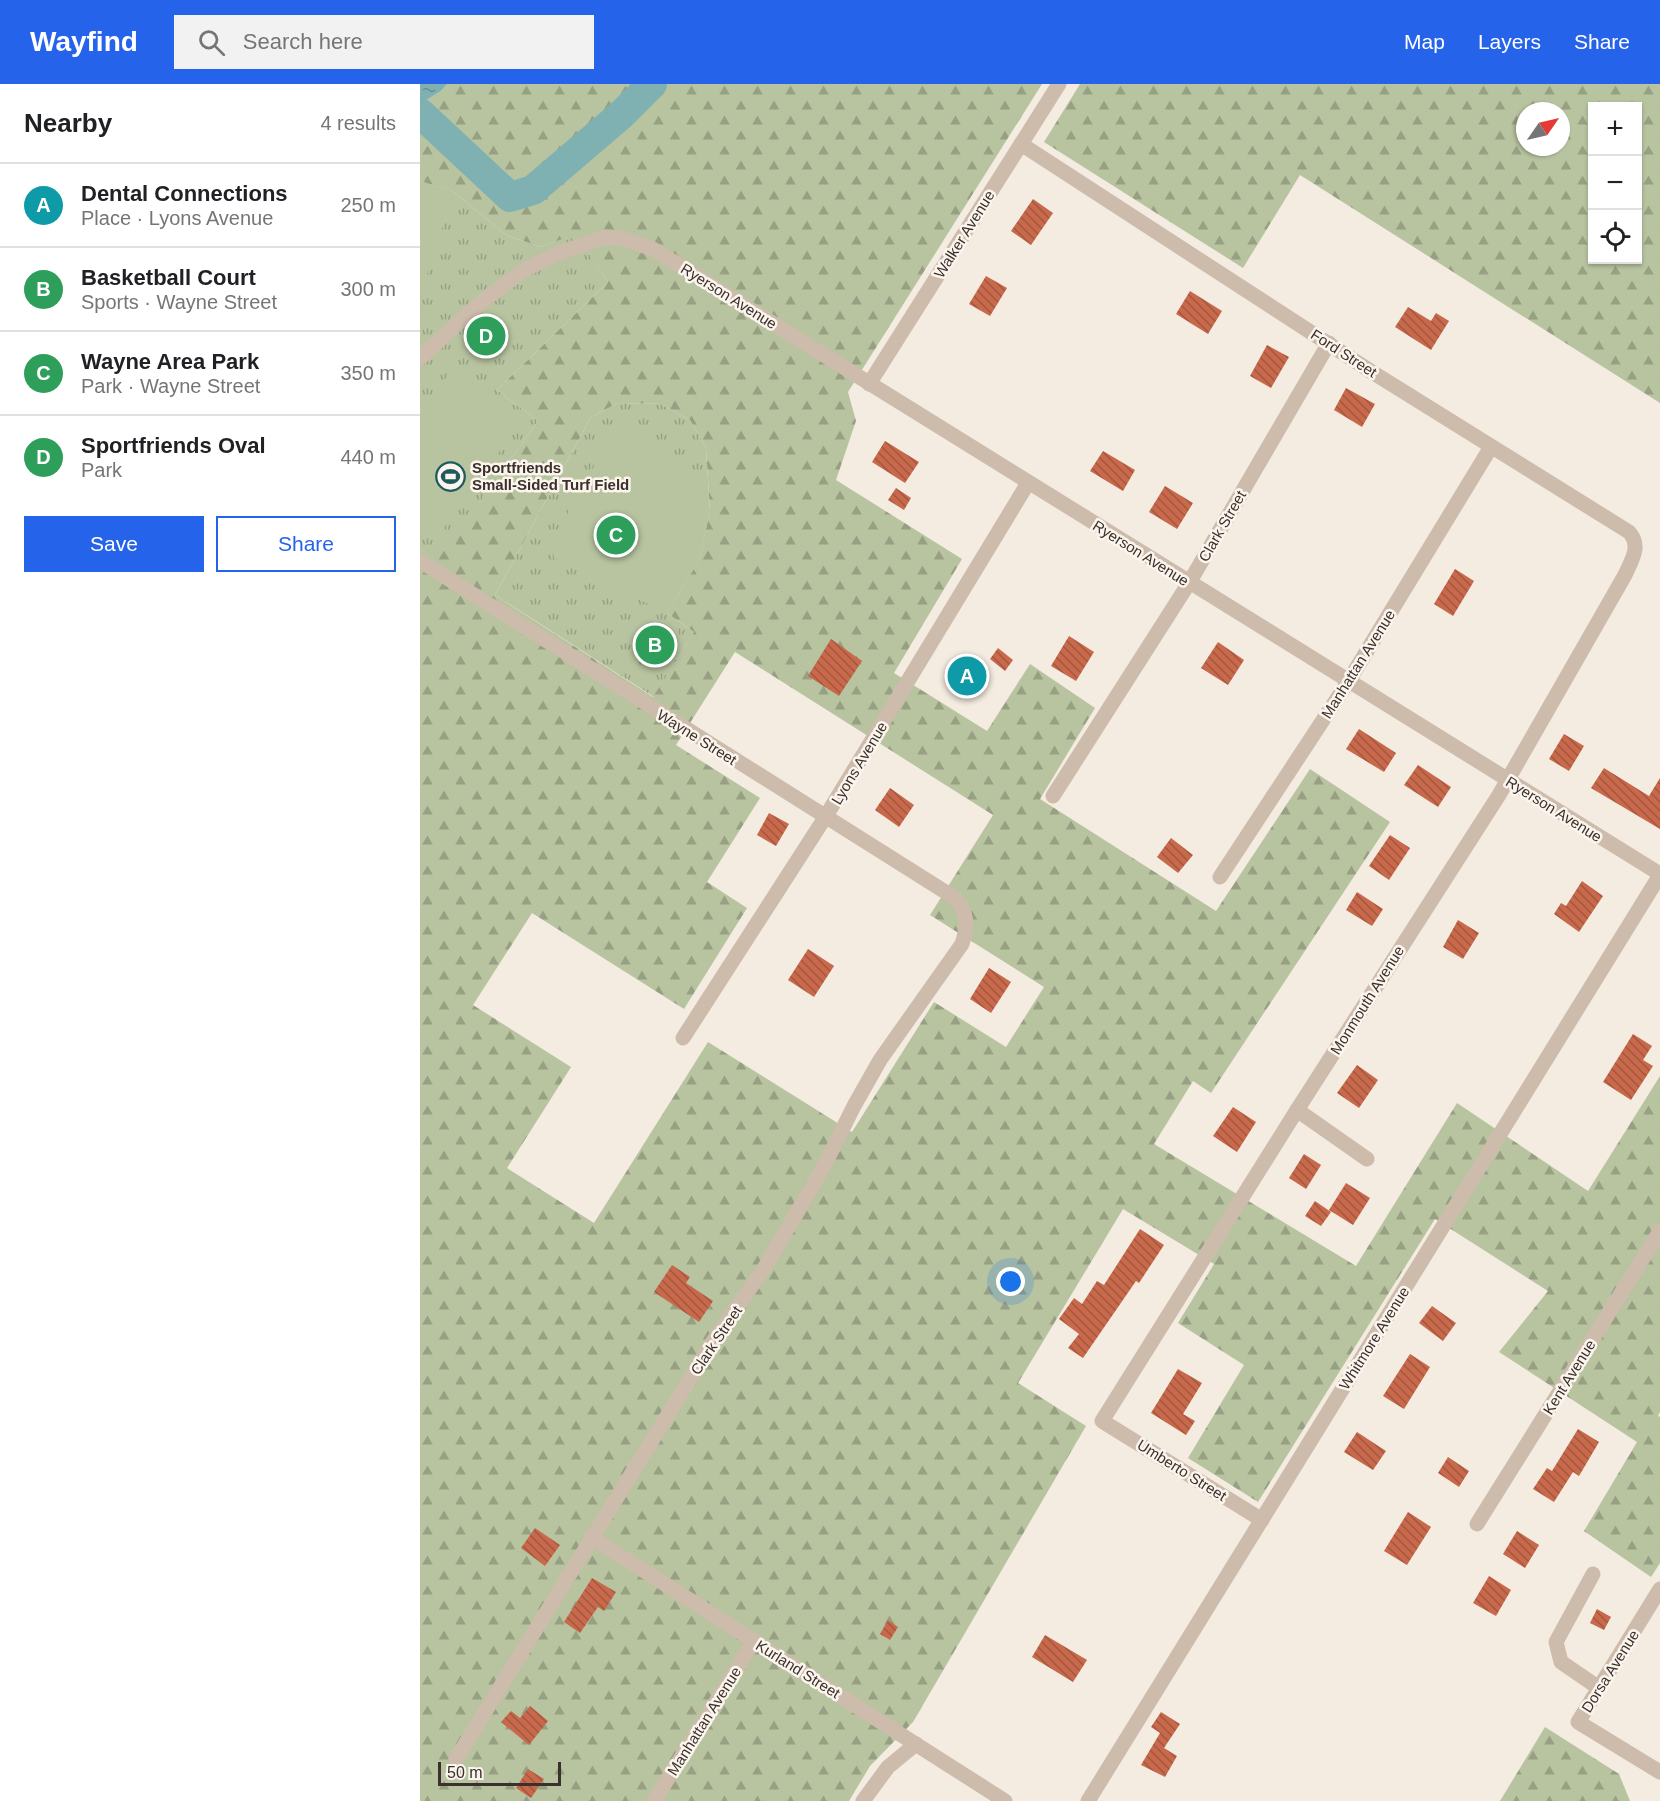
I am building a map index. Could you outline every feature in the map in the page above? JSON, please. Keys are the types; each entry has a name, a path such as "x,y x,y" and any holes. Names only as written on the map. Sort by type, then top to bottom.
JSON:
{"street":[{"name":"Walker Avenue","path":"869,384 1059,84"},
{"name":"Ford Street","path":"1022,144 1491,447 1629,532 1636,545 1625,575"},
{"name":"Ryerson Avenue","path":"420,358 480,303 524,270 560,253 603,238 620,238 653,249 1660,875"},
{"name":"Clark Street","path":"1053,796 1189,583 1329,343"},
{"name":"Manhattan Avenue","path":"1220,877 1348,682 1491,447"},
{"name":"Lyons Avenue","path":"683,1038 826,816 1028,483"},
{"name":"Wayne Street","path":"420,561 955,898 963,907 967,918"},
{"name":"Monmouth Avenue","path":"1102,1421 1508,780 1625,575"},
{"name":"Whitmore Avenue","path":"1088,1801 1660,875"},
{"name":"Clark Street","path":"456,1759 712,1343 771,1258 824,1166 880,1060 962,944 967,918"},
{"path":"1297,1110 1367,1159"},
{"name":"Kent Avenue","path":"1477,1524 1660,1231"},
{"name":"Umberto Street","path":"1102,1421 1262,1520"},
{"name":"Kurland Street","path":"591,1537 1005,1801"},
{"path":"1593,1574 1556,1642 1560,1662 1599,1688"},
{"name":"Dorsa Avenue","path":"1660,1589 1578,1722 1660,1772"},
{"name":"Manhattan Avenue","path":"654,1801 754,1641"},
{"path":"863,1801 888,1767 916,1744"}],"green space":[{"path":"447,84 1042,84 848,392 856,421 836,480 962,559 894,673 987,731 1030,664 1095,708 1040,799 1216,911 1310,769 1390,822 1211,1093 1193,1081 1154,1144 1356,1266 1457,1103 1588,1191 1660,1076 1660,1412 1658,1416 1660,1417 1660,1563 1651,1577 1584,1531 1637,1442 1499,1352 1548,1291 1435,1219 1258,1502 1188,1458 1244,1365 1178,1323 1214,1264 1123,1209 1018,1383 1086,1426 913,1722 870,1766 849,1801 420,1801 420,549 438,559 538,421 497,390 608,282 575,234 541,247 506,235 454,192 420,181 420,104 441,91","holes":["618,403 661,404 690,420 706,448 710,511 699,560 667,613 694,632 653,697 495,595 591,417","735,652 993,815 930,915 1044,987 1006,1047 934,1002 852,1132 708,1042 594,1223 507,1168 571,1067 473,1005 532,913 684,1009 747,908 707,882 760,798 676,745"]},
{"path":"1080,84 1660,84 1660,403 1300,175 1243,268 1044,142"},
{"path":"420,181 454,192 506,235 541,247 575,233 608,282 497,390 538,421 438,560 420,549"},
{"path":"420,181 454,192 420,296"},
{"name":"Sportfriends Small-Sided Turf Field","path":"449,374 519,425 436,539 420,527 420,413"},
{"path":"618,403 661,404 690,420 706,448 710,511 699,560 667,613 694,632 654,697 495,595 591,417"},
{"path":"616,426 659,444 693,474 710,511 699,560 667,613 554,558 551,544"},
{"path":"656,618 679,632 655,672 632,657"},
{"path":"1545,1727 1619,1774 1630,1801 1500,1801"}],"water":[{"path":"420,84 447,84 441,91 420,104"}],"building":[{"path":"1033,199 1053,213 1031,245 1011,231"},
{"path":"986,276 1007,288 990,316 969,304"},
{"path":"1190,291 1222,311 1208,334 1176,314"},
{"path":"1408,307 1431,321 1436,313 1449,321 1431,350 1395,327"},
{"path":"1267,345 1289,357 1271,388 1250,376"},
{"path":"1346,388 1375,404 1362,427 1334,410"},
{"path":"885,441 919,462 905,483 872,462"},
{"path":"1103,451 1135,470 1123,491 1090,471"},
{"path":"1165,486 1193,503 1177,529 1149,512"},
{"path":"896,488 911,498 904,510 888,500"},
{"path":"1455,569 1474,581 1453,616 1434,604"},
{"path":"1069,636 1094,652 1076,681 1051,666"},
{"path":"831,639 862,661 839,696 808,676"},
{"path":"1218,642 1244,660 1228,685 1201,668"},
{"path":"998,648 1013,660 1005,671 990,659"},
{"path":"969,654 988,669 965,697 947,682"},
{"path":"1359,729 1396,753 1384,772 1346,749"},
{"path":"1564,734 1584,746 1569,771 1549,759"},
{"path":"1418,765 1451,787 1438,807 1404,785"},
{"path":"1604,768 1649,796 1660,778 1660,829 1591,788"},
{"path":"890,788 914,805 899,827 875,810"},
{"path":"769,813 789,824 776,846 757,835"},
{"path":"1390,835 1410,848 1389,880 1369,866"},
{"path":"1171,838 1193,855 1178,873 1157,857"},
{"path":"1582,881 1603,896 1579,932 1554,914 1561,903 1566,906"},
{"path":"1357,892 1383,909 1372,926 1346,910"},
{"path":"1458,920 1479,933 1463,959 1443,947"},
{"path":"808,949 834,966 814,997 788,980"},
{"path":"989,968 1011,982 991,1013 970,999"},
{"path":"1633,1034 1652,1046 1643,1060 1653,1066 1631,1100 1603,1082"},
{"path":"1357,1065 1378,1080 1359,1108 1337,1093"},
{"path":"1233,1107 1256,1122 1237,1152 1213,1136"},
{"path":"1304,1154 1321,1165 1306,1189 1289,1178"},
{"path":"1346,1183 1370,1198 1353,1225 1329,1210"},
{"path":"1315,1201 1331,1212 1321,1226 1305,1216"},
{"path":"1140,1229 1164,1245 1139,1283 1136,1281 1083,1358 1068,1348 1079,1334 1059,1319 1074,1298 1082,1304 1097,1281 1104,1285"},
{"path":"672,1265 690,1277 686,1283 713,1301 699,1322 654,1292"},
{"path":"1432,1306 1456,1323 1443,1341 1419,1323"},
{"path":"1410,1354 1430,1367 1404,1409 1383,1396"},
{"path":"1178,1369 1202,1383 1183,1414 1195,1421 1186,1435 1151,1413"},
{"path":"1578,1429 1599,1442 1579,1476 1573,1472 1554,1502 1533,1489 1547,1468 1552,1471"},
{"path":"1357,1432 1386,1451 1373,1470 1344,1452"},
{"path":"1448,1457 1469,1471 1459,1487 1438,1473"},
{"path":"1408,1512 1431,1527 1407,1565 1384,1551"},
{"path":"535,1528 560,1545 545,1566 521,1548"},
{"path":"1517,1531 1539,1545 1525,1568 1503,1554"},
{"path":"1489,1576 1511,1590 1496,1616 1473,1603"},
{"path":"592,1578 616,1592 604,1611 598,1607 580,1633 564,1622"},
{"path":"1597,1609 1611,1617 1604,1630 1590,1623"},
{"path":"888,1620 898,1627 890,1640 880,1634"},
{"path":"1045,1635 1087,1660 1073,1682 1032,1657"},
{"path":"530,1706 548,1721 529,1745 501,1722 511,1711 520,1718"},
{"path":"1161,1712 1180,1724 1164,1748 1177,1756 1165,1777 1141,1765 1160,1733 1151,1727"},
{"path":"528,1769 544,1779 531,1798 516,1788"}],"waterway":[{"path":"420,113 510,197 533,190 622,114 652,84"}],"place":[{"name":"Sportfriends Oval","path":"486,336"},
{"name":"Sportfriends Small-Sided Turf Field","path":"451,476"},
{"name":"Wayne Area Park","path":"616,535"},
{"name":"Basketball Court","path":"655,645"},
{"name":"Dental Connections","path":"967,676"}]}
